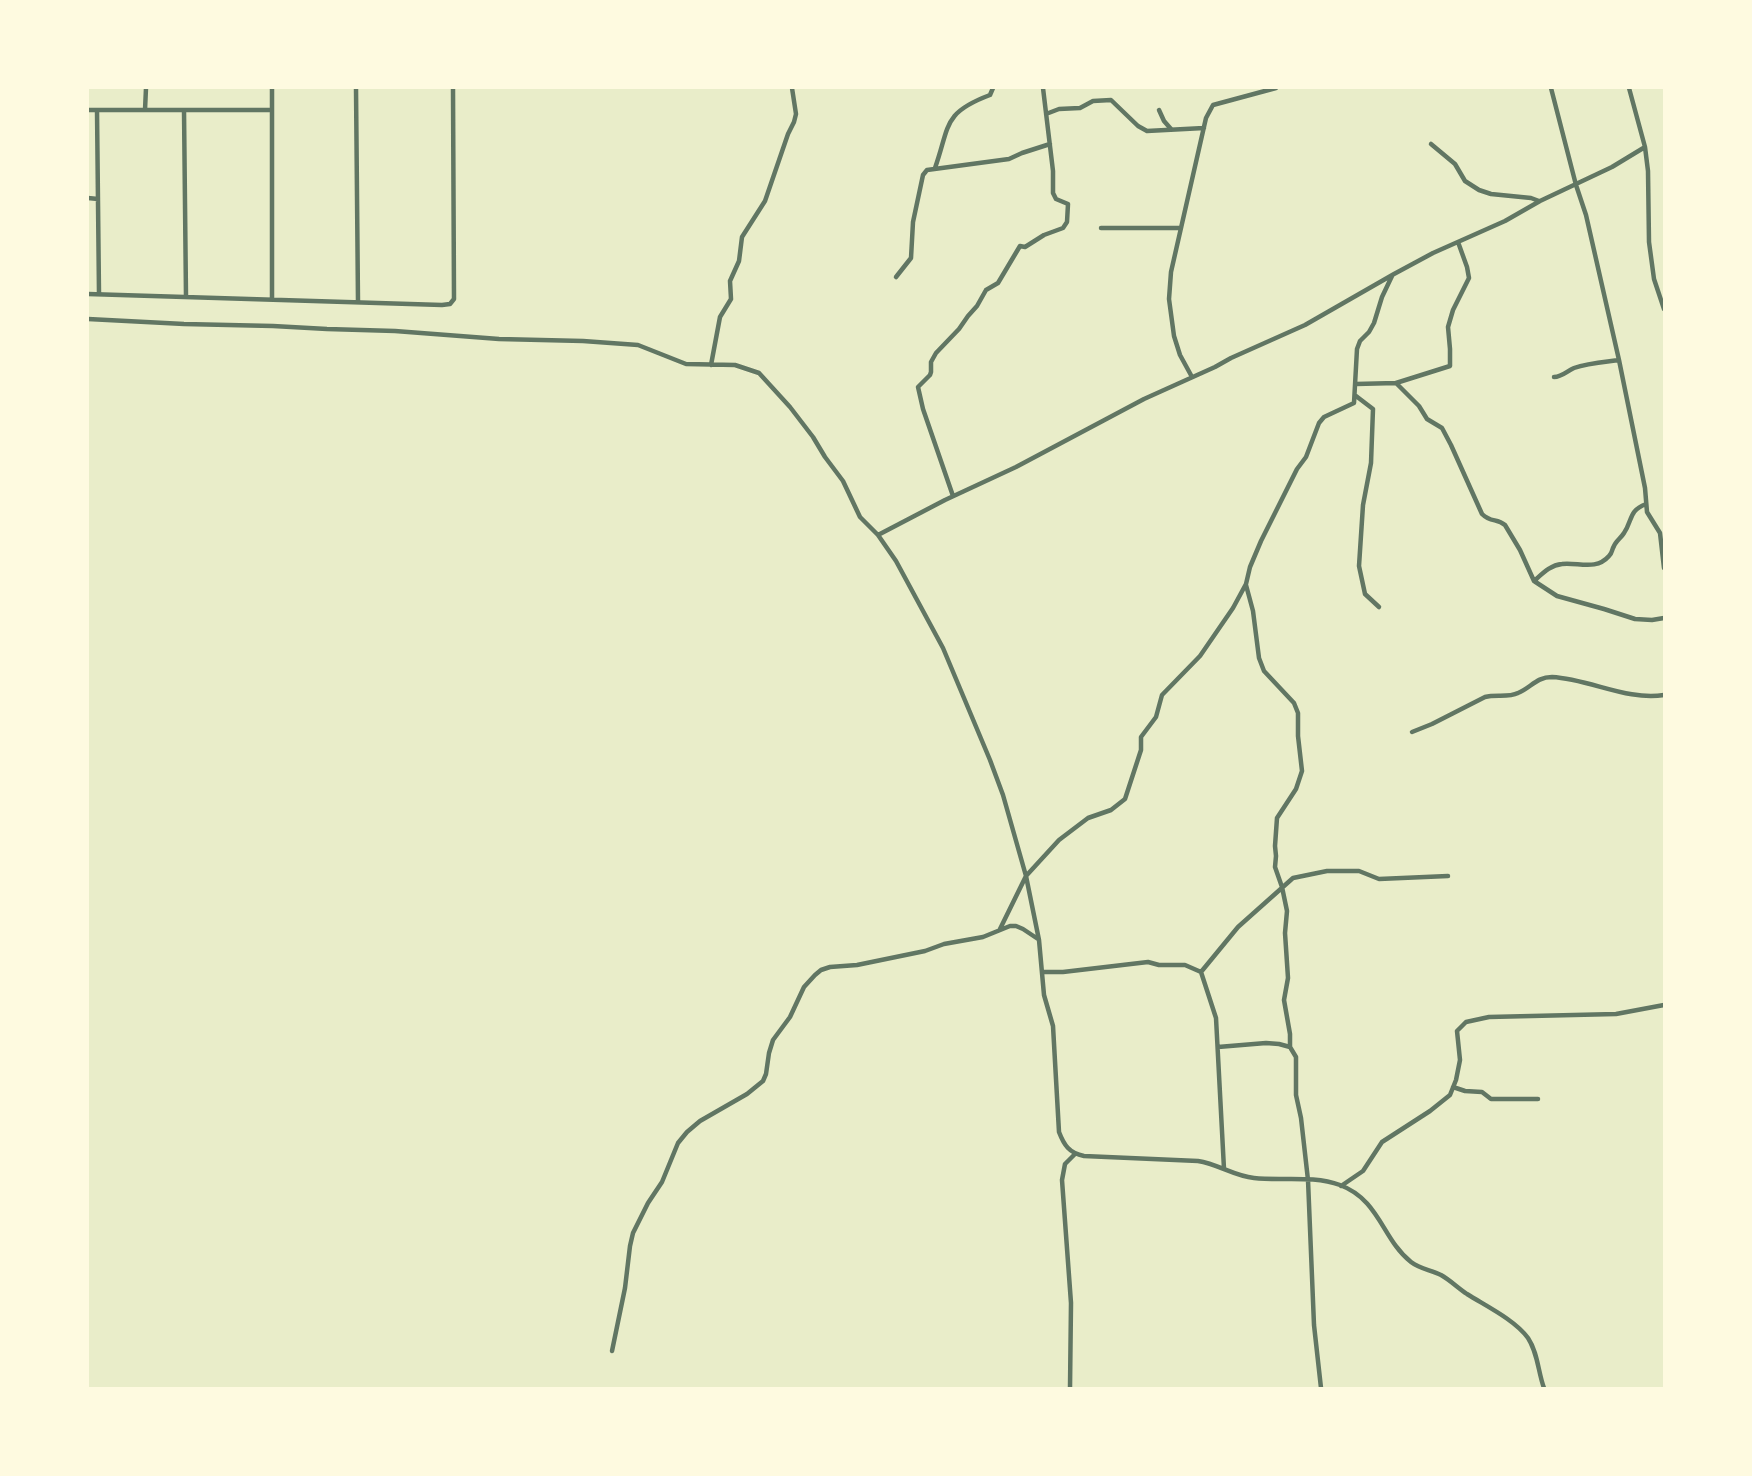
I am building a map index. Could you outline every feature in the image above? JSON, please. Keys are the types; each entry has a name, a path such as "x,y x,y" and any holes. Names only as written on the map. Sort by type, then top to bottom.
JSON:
{"street":[{"path":"145,110 146,88"},
{"path":"272,88 272,299"},
{"path":"356,88 358,302"},
{"path":"88,294 450,304 454,299 453,88"},
{"path":"711,365 720,317 731,299 730,281 739,261 742,237 765,201 794,122 796,114 792,88"},
{"path":"935,169 953,116 975,100 990,95 993,88"},
{"path":"953,496 918,387 932,372 931,362 936,353 959,329 986,290 998,283 1020,246 1025,247 1044,235 1063,228 1067,222 1068,204 1056,199 1053,193 1053,171 1042,88"},
{"path":"1192,377 1180,355 1174,336 1169,299 1171,272 1203,128 1213,105 1276,88"},
{"path":"1552,88 1586,215 1619,360 1645,488 1647,512 1660,533 1664,568"},
{"path":"1629,88 1645,147 1649,242 1654,279 1664,309"},
{"path":"1046,114 1059,109 1080,108 1093,101 1111,100 1147,131 1203,128"},
{"path":"88,110 272,110"},
{"path":"97,110 99,294"},
{"path":"184,110 186,297"},
{"path":"1159,110 1172,130"},
{"path":"896,277 911,258 914,222 923,175 927,170 1009,159 1050,144"},
{"path":"1432,144 1451,161 1465,181 1479,190 1539,201"},
{"path":"878,535 1016,467 1144,399 1305,325 1392,275 1458,241 1505,221 1539,201 1627,159 1645,147"},
{"path":"88,198 98,199"},
{"path":"1101,228 1181,228"},
{"path":"1356,384 1396,383 1450,366 1448,327 1453,310 1469,278 1458,241"},
{"path":"1000,929 1026,876 1059,840 1088,818 1111,810 1125,799 1140,750 1141,737 1156,717 1163,695 1200,656 1225,621 1246,584 1261,541 1297,469 1306,457 1319,424 1324,417 1354,402 1357,349 1374,323 1392,275"},
{"path":"88,319 395,331 638,345 686,364 735,365 759,373 813,438 843,481 860,517 878,535 914,591 957,678 1003,794 1026,876 1039,940 1044,995 1054,1026 1059,1132 1064,1144 1075,1154 1207,1162 1224,1170 1256,1178 1326,1181 1341,1186 1364,1200 1412,1263 1445,1277 1514,1324 1527,1337 1535,1352 1544,1388"},
{"path":"1554,377 1561,377 1571,369 1619,360"},
{"path":"1396,383 1419,406 1427,419 1441,427 1482,514 1490,521 1502,522 1505,525 1534,581 1557,596 1577,603 1644,621 1664,618"},
{"path":"1356,396 1373,409 1371,463 1363,505 1359,566 1365,594 1379,607"},
{"path":"1534,581 1551,567 1560,564 1593,565 1603,561 1623,535 1634,510 1646,504"},
{"path":"1246,584 1253,611 1259,658 1264,671 1294,703 1298,713 1302,771 1296,789 1277,818 1275,867 1287,911 1285,933 1288,978 1284,1000 1290,1047 1296,1057 1296,1095 1308,1180 1314,1325 1321,1388"},
{"path":"1412,732 1485,697 1518,693 1540,678 1581,681 1635,696 1664,695"},
{"path":"1201,972 1238,927 1293,878 1327,872 1359,871 1379,879 1448,876"},
{"path":"612,1351 633,1233 662,1182 678,1143 700,1121 747,1094 762,1081 773,1040 790,1017 804,987 814,975 830,967 857,965 925,951 1016,926 1039,940"},
{"path":"1043,972 1148,962 1159,965 1185,965 1201,972 1216,1018 1224,1170"},
{"path":"1341,1186 1363,1171 1382,1142 1450,1095 1460,1060 1457,1031 1466,1021 1500,1017 1616,1013 1664,1005"},
{"path":"1218,1047 1266,1043 1290,1047"},
{"path":"1453,1087 1482,1093 1491,1099 1538,1099"},
{"path":"1070,1388 1070,1303 1062,1180 1065,1164 1075,1154"}]}
